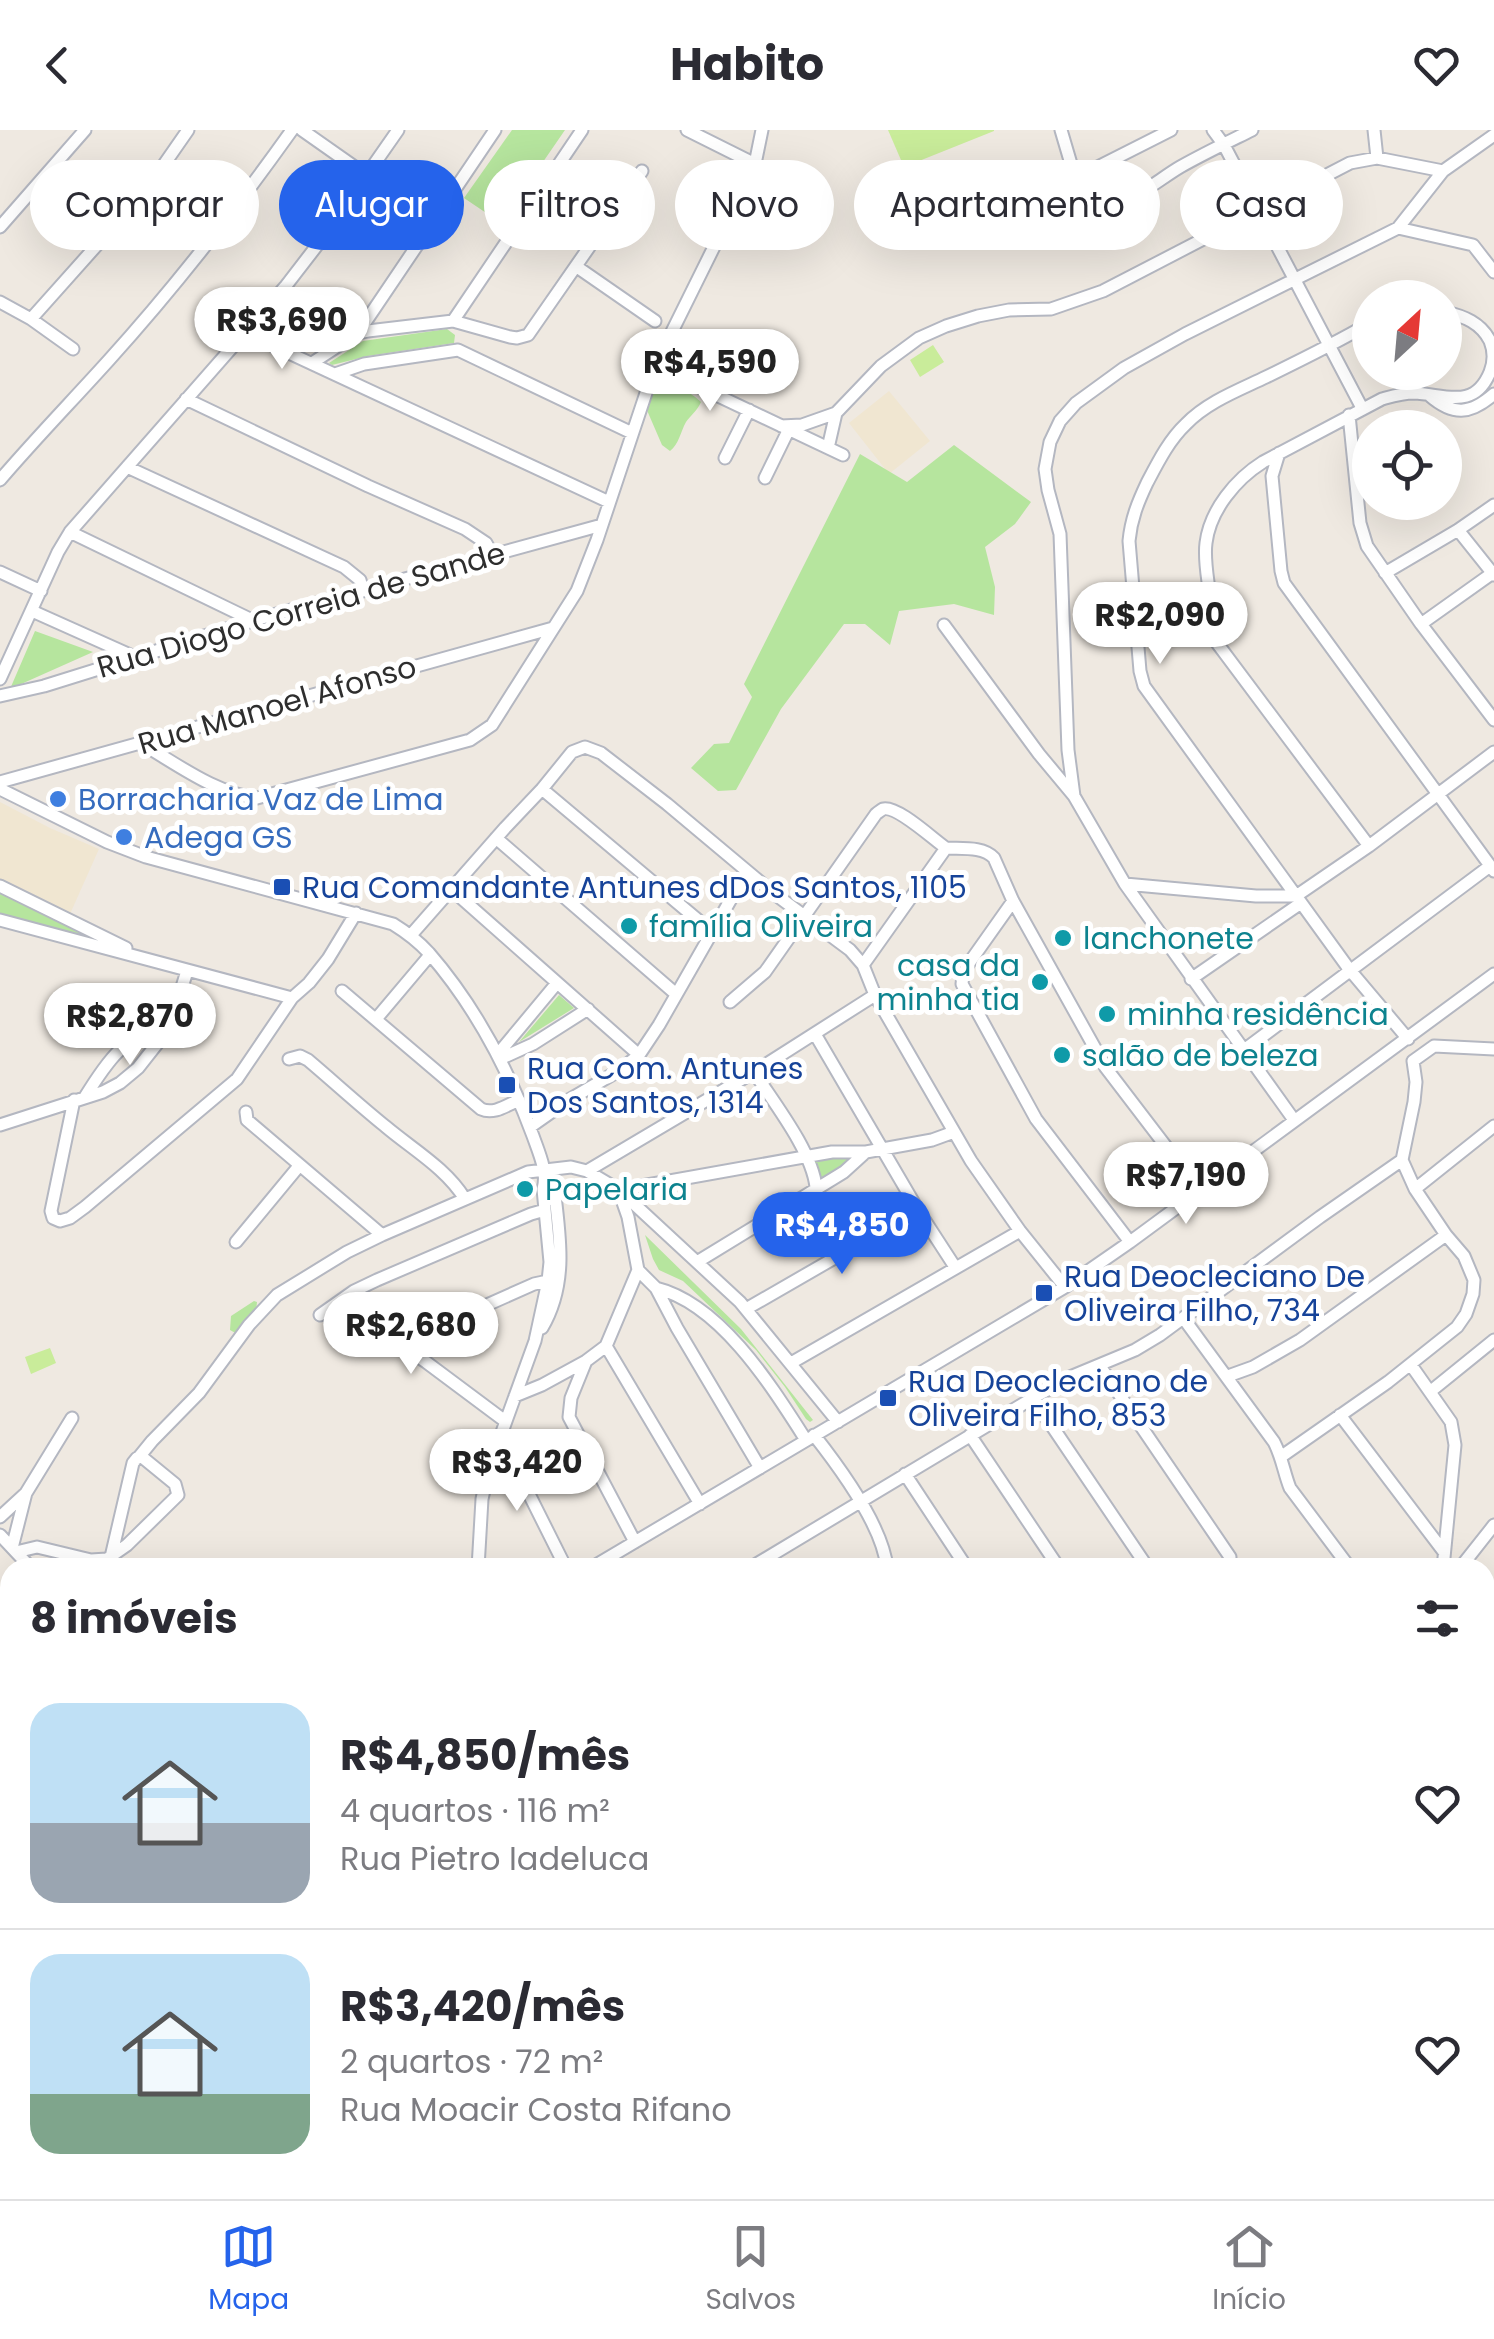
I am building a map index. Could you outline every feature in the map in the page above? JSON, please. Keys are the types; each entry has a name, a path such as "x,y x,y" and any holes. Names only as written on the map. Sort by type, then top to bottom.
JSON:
{"street":[{"path":"0,228 86,130"},
{"path":"30,318 147,190 188,130"},
{"path":"0,480 110,360 204,249 292,130"},
{"path":"302,130 345,160"},
{"path":"377,160 398,130"},
{"path":"312,363 358,334 495,130"},
{"path":"453,321 582,130"},
{"path":"687,130 747,160"},
{"path":"756,160 762,130"},
{"path":"1061,130 1074,174 1092,170 1171,130"},
{"path":"1160,179 1218,137 1252,130"},
{"path":"1374,130 1377,158"},
{"path":"1074,796 1068,750 1060,534 1045,469 1050,442 1060,421 1124,368 1398,228 1443,171 1494,135"},
{"path":"1218,137 1230,160"},
{"path":"1343,167 1377,158 1443,171"},
{"path":"1398,228 1473,246 1494,272"},
{"path":"0,679 70,532 246,333 313,250"},
{"path":"358,334 453,321 518,338 528,335 589,250"},
{"path":"142,744 222,789 257,798 470,740 492,725 577,591 655,366 712,250"},
{"path":"785,428 836,413 901,350 919,338 977,313 1051,310 1103,291 1182,250"},
{"path":"1279,250 1362,408"},
{"path":"577,267 655,321"},
{"path":"0,302 73,349"},
{"path":"1369,846 1217,643 1206,539 1212,521 1236,484 1246,473 1279,453 1362,408 1401,394 1455,399 1474,393 1490,372 1492,345 1474,322 1462,316"},
{"path":"458,350 468,326"},
{"path":"246,333 609,502"},
{"path":"1352,333 1205,408 1186,423 1155,467 1136,505 1129,542 1144,686 1349,970 1408,1039"},
{"path":"335,374 364,364 458,350 632,433"},
{"path":"655,366 844,454"},
{"path":"1428,395 1440,406 1462,411 1494,394"},
{"path":"186,399 465,529 486,543 492,554"},
{"path":"725,458 749,410"},
{"path":"828,448 836,413"},
{"path":"1349,415 1360,523 1367,546 1494,720"},
{"path":"765,478 785,428"},
{"path":"1244,1050 1492,868 1284,582 1272,476 1279,453"},
{"path":"127,467 344,566 360,580 363,590"},
{"path":"1246,473 1272,476"},
{"path":"1385,573 1494,505"},
{"name":"Rua Diogo Correia de Sande","path":"0,696 602,525"},
{"path":"1421,624 1494,573 1458,530"},
{"path":"70,532 254,621"},
{"path":"0,572 41,591"},
{"path":"32,611 137,658"},
{"path":"944,624 1074,796 1125,884 1294,1120"},
{"name":"Rua Manoel Afonso","path":"0,785 553,628"},
{"path":"102,669 109,646"},
{"path":"411,935 572,752 592,748 850,950 863,965 876,995 971,1161 1065,1287"},
{"path":"1039,754 1055,756 1068,750"},
{"path":"1191,979 1494,752"},
{"path":"0,785 107,842 146,857 356,913 392,924 411,935 430,955 499,1057 530,1127 545,1175 554,1188 561,1270 550,1315 535,1341"},
{"path":"542,790 712,931"},
{"path":"730,1002 765,972 876,814 888,808 898,812 946,848 989,852 1000,866 1012,901 1106,1068 1200,1192"},
{"path":"496,838 676,994"},
{"path":"863,965 946,848"},
{"path":"530,1127 639,1055 747,871"},
{"path":"1125,884 1298,899"},
{"path":"0,886 144,957"},
{"path":"450,889 639,1055"},
{"path":"1012,901 966,966 962,984 1036,1119 1130,1242"},
{"path":"168,1026 140,1034 117,1051 80,1098 51,1211 53,1218 70,1218 227,1088 292,998 328,959 356,913"},
{"path":"0,920 292,998"},
{"path":"376,1019 430,955"},
{"path":"0,1125 120,1083 138,1068 168,1026 187,971"},
{"path":"607,1558 1065,1287 1494,974"},
{"path":"499,1057 557,982"},
{"path":"342,991 481,1109 494,1111 519,1100"},
{"path":"587,1171 876,995"},
{"path":"499,1057 519,1051 588,1010"},
{"path":"1421,1030 1434,1046"},
{"path":"815,1034 955,1267"},
{"path":"1413,1062 1434,1046 1494,1049"},
{"path":"1390,1053 1413,1062"},
{"path":"289,1059 300,1056 308,1060 444,1174 465,1199"},
{"path":"1282,1456 1411,1365 1457,1327 1473,1294 1474,1280 1464,1256 1415,1189 1402,1160 1414,1102 1413,1062"},
{"path":"754,1072 799,1143 816,1188"},
{"path":"246,1112 247,1120 382,1234"},
{"path":"1415,1189 1494,1126"},
{"path":"619,1190 832,1152 866,1152 954,1132"},
{"path":"697,1262 844,1172 866,1152"},
{"path":"766,1558 1032,1398 1135,1350 1184,1319 1402,1160"},
{"path":"236,1242 299,1166"},
{"path":"112,1557 133,1463 199,1393 267,1304 346,1252 528,1172 545,1175 571,1168 587,1171 619,1190 746,1309 838,1422"},
{"path":"479,1558 482,1499 505,1420 535,1341 548,1281 545,1175"},
{"path":"515,1396 586,1361 606,1346 638,1270 619,1190"},
{"path":"320,1315 377,1280 546,1210"},
{"path":"746,1309 918,1210"},
{"path":"791,1363 1020,1231"},
{"path":"1228,1376 1289,1347 1446,1236"},
{"path":"638,1270 656,1288 760,1468"},
{"path":"400,1344 548,1281"},
{"path":"656,1288 685,1298 714,1321 758,1369 859,1501 880,1536 885,1558"},
{"path":"339,1302 505,1420"},
{"path":"1184,1319 1274,1442 1290,1488 1342,1558"},
{"path":"1430,1391 1494,1340"},
{"path":"606,1346 700,1504"},
{"path":"586,1361 570,1398 569,1417 635,1542"},
{"path":"1411,1365 1454,1432 1444,1558"},
{"path":"1100,1366 1230,1557"},
{"path":"1032,1398 1141,1558"},
{"path":"1340,1415 1444,1552"},
{"path":"0,1517 26,1494 72,1418"},
{"path":"970,1435 1051,1558"},
{"path":"498,1441 516,1468 561,1558"},
{"path":"105,1558 112,1557 140,1534 178,1495 174,1484 149,1461 138,1458"},
{"path":"905,1474 960,1558"},
{"path":"14,1550 26,1494"},
{"path":"1468,1558 1494,1525"},
{"path":"0,1535 22,1558"},
{"path":"14,1550 37,1547 83,1558"}],"shaded area":[{"path":"889,391 930,441 889,474 849,423"},
{"path":"0,802 99,849 70,914 0,879"}],"green space":[{"path":"512,130 565,130 544,160 491,160"},
{"path":"888,130 994,130 922,160 901,160"},
{"path":"484,170 484,212 464,198"},
{"path":"447,329 455,335 454,343 329,363 363,341"},
{"path":"933,345 944,362 920,377 910,360"},
{"path":"658,381 681,388 701,402 670,451 662,445 646,408 648,391"},
{"path":"954,445 1031,502 1015,524 985,547 995,587 994,615 954,604 899,611 890,645 865,624 844,624 781,709 736,790 718,791 691,768 714,744 729,743 752,697 744,684 860,454 907,482"},
{"path":"35,631 93,652 10,689"},
{"path":"0,893 76,927 95,942 0,913"},
{"path":"559,995 574,1008 519,1042"},
{"path":"810,1159 854,1159 818,1183"},
{"path":"645,1235 741,1329 813,1420 806,1419 756,1350 683,1281 659,1270"},
{"path":"254,1301 256,1312 239,1335 230,1330 231,1316"},
{"path":"50,1348 56,1363 31,1374 25,1357"}],"place":[{"name":"Borracharia Vaz de Lima","path":"58,799"},
{"name":"Adega GS","path":"124,837"},
{"name":"Rua Comandante Antunes dDos Santos, 1105","path":"282,887"},
{"name":"família Oliveira","path":"629,926"},
{"name":"lanchonete","path":"1063,938"},
{"name":"casa da minha tia","path":"1040,982"},
{"name":"minha residência","path":"1107,1014"},
{"name":"salão de beleza","path":"1062,1055"},
{"name":"Rua Com. Antunes Dos Santos, 1314","path":"507,1085"},
{"name":"Papelaria","path":"525,1189"},
{"name":"Rua Deocleciano De Oliveira Filho, 734","path":"1044,1293"},
{"name":"Rua Deocleciano de Oliveira Filho, 853","path":"888,1398"}]}
